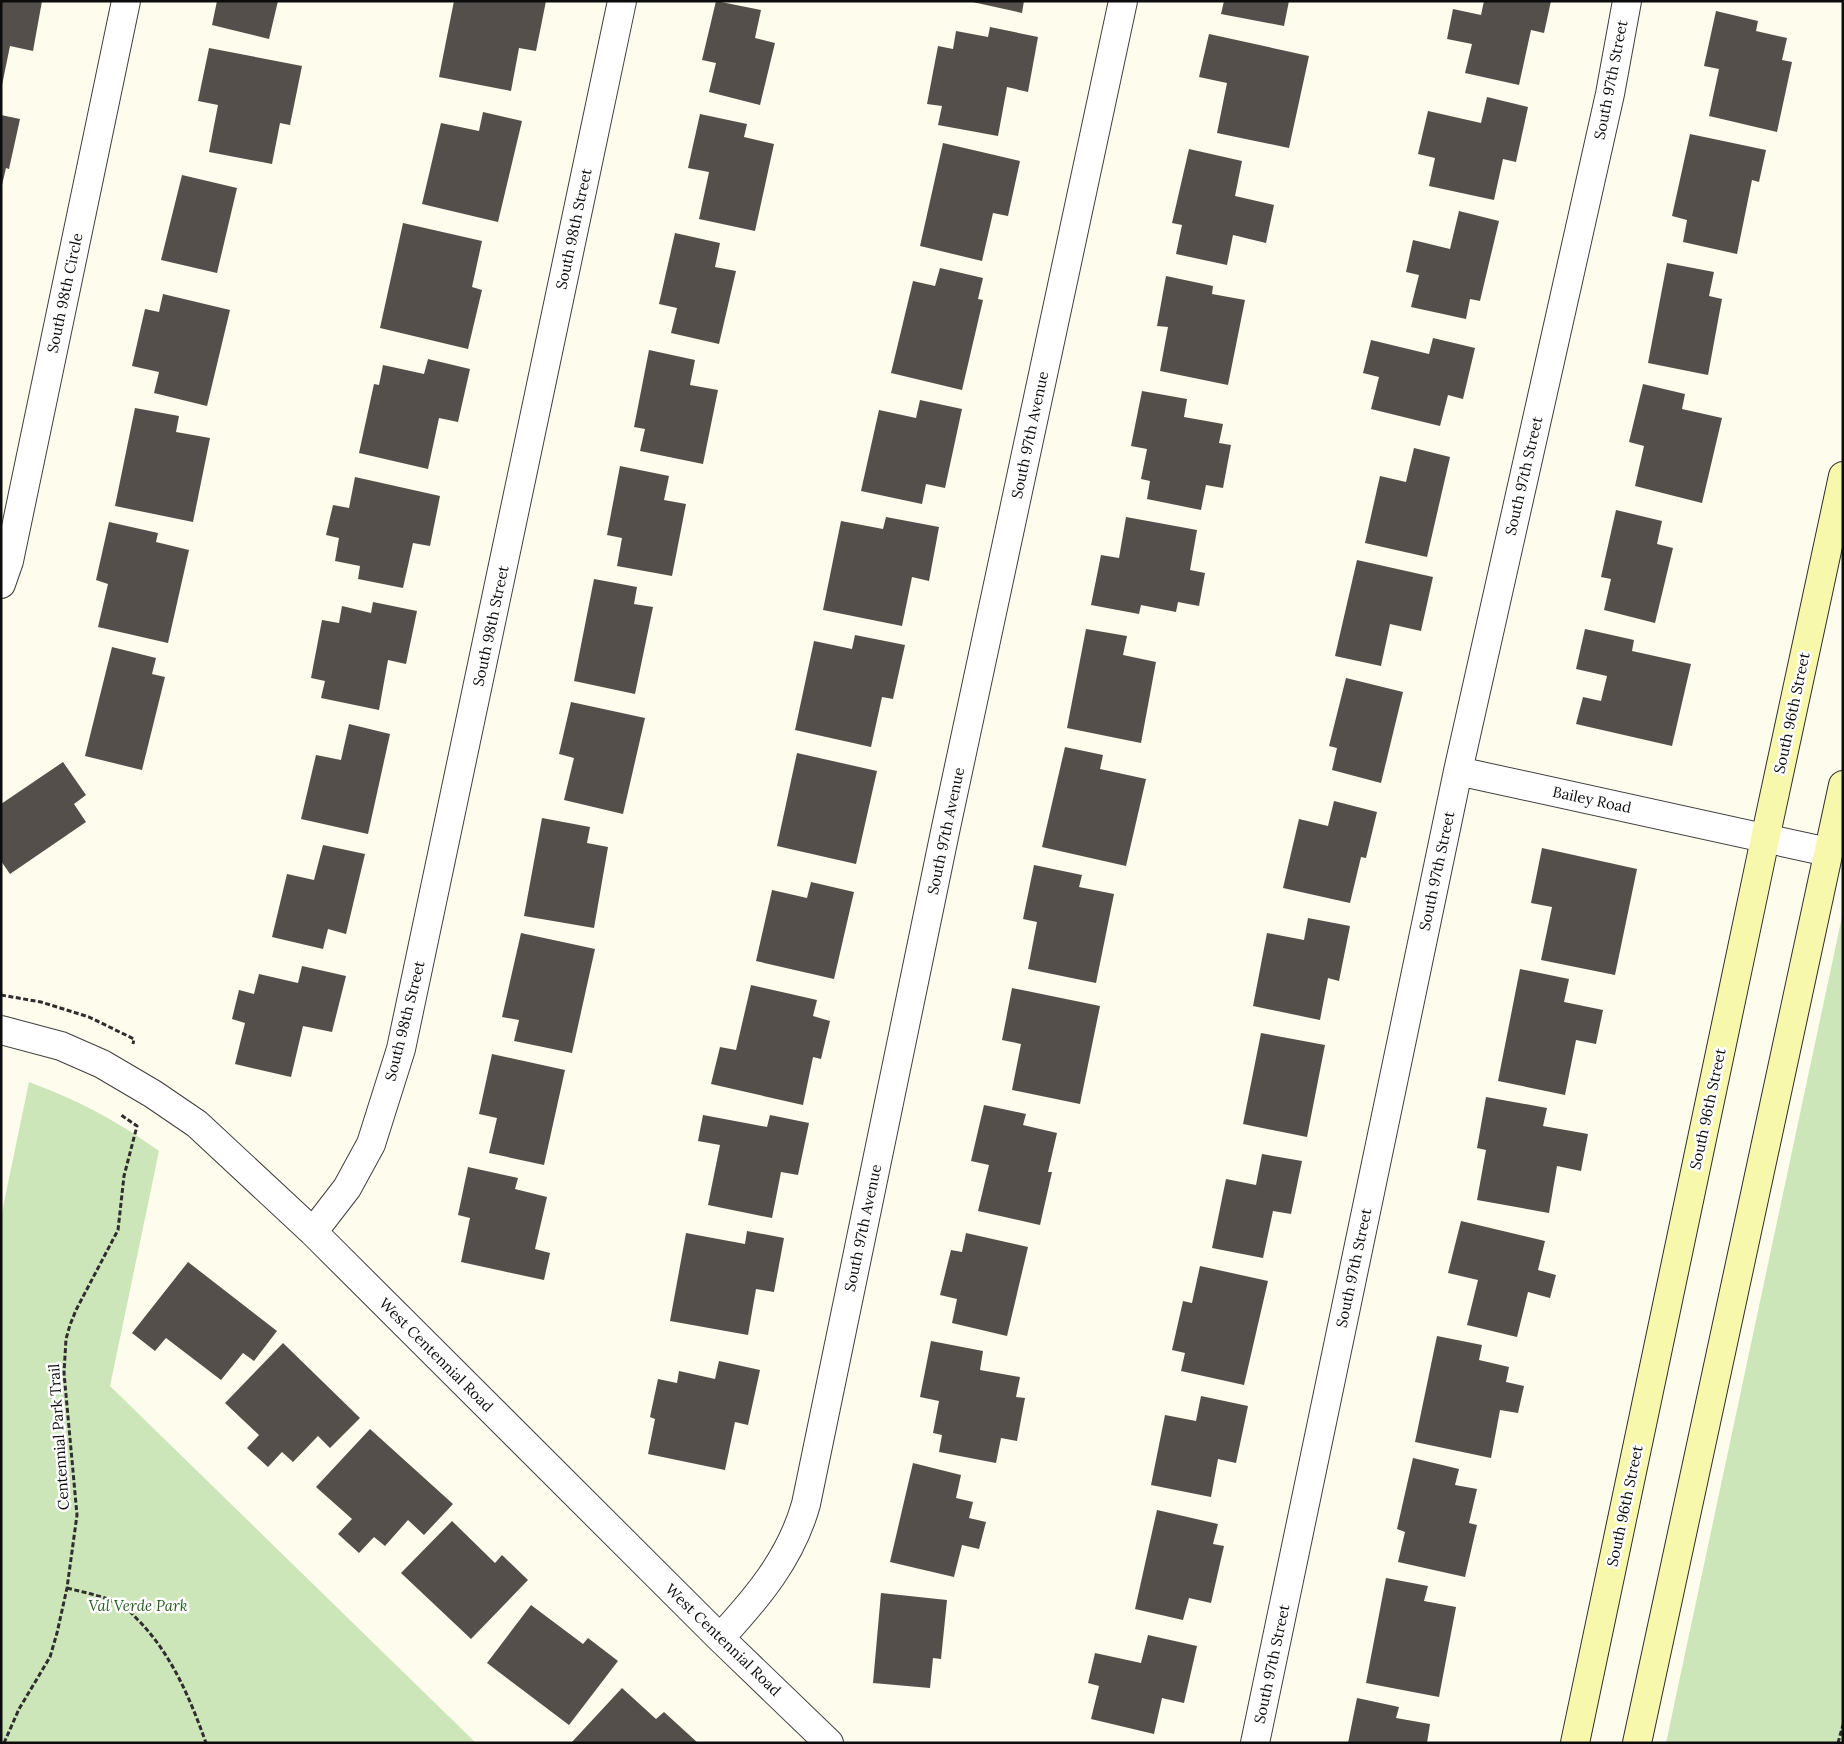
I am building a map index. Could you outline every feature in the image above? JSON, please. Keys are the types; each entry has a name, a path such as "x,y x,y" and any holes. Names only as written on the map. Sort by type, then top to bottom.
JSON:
{"main road":[{"name":"South 96th Street","path":"1575,1743 1764,839 1843,476"},
{"path":"1637,1743 1843,785"}],"street":[{"name":"South 98th Circle","path":"1,584 9,561 126,1"},
{"name":"South 98th Street","path":"313,1232 347,1188 371,1144 401,1049 622,1"},
{"name":"South 97th Avenue","path":"720,1638 771,1578 791,1545 806,1504 945,832 1124,1"},
{"name":"South 97th Street","path":"1256,1743 1458,771 1610,94 1627,1"},
{"name":"Bailey Road","path":"1458,771 1828,852"},
{"name":"West Centennial Road","path":"1,1030 38,1039 82,1054 153,1094 203,1129 313,1232 720,1638 828,1743"}],"path":[{"name":"Centennial Park Trail","path":"4,1743 19,1709 50,1657 67,1588 77,1515 64,1355 66,1339 76,1310 118,1230 124,1176 137,1126 114,1109"},
{"path":"67,1588 101,1597 124,1606 144,1626 170,1660 193,1708 206,1743"},
{"path":"1838,1743 1843,1725"}],"green space":[{"path":"1843,912 1843,1743 1666,1743"},
{"name":"Val Verde Park","path":"29,1082 97,1112 159,1151 110,1386 476,1743 1,1743 1,1217"}],"building":[{"path":"1,1 42,1 33,51 10,46 2,85"},
{"path":"217,1 278,1 269,39 212,25"},
{"path":"454,1 546,1 536,51 519,48 511,91 439,77"},
{"path":"716,1 761,10 755,38 775,43 760,105 709,92 716,63 702,60"},
{"path":"968,1 1024,1 1022,13"},
{"path":"1224,1 1289,1 1284,26 1221,14"},
{"path":"1484,1 1551,1 1544,33 1531,30 1519,85 1465,73 1472,44 1447,39 1453,9 1481,15"},
{"path":"1716,11 1758,21 1756,31 1787,38 1782,60 1792,62 1777,132 1709,116 1719,69 1704,66"},
{"path":"990,27 1038,37 1028,92 1007,87 998,136 938,125 942,106 927,104 938,46 953,49 956,31 988,37"},
{"path":"1209,34 1309,56 1289,148 1217,133 1227,83 1199,77"},
{"path":"209,48 302,66 290,125 280,123 272,164 209,152 218,105 198,101"},
{"path":"1487,97 1528,107 1516,162 1503,159 1494,200 1429,186 1435,158 1418,154 1428,111 1481,123"},
{"path":"483,112 522,121 498,222 422,204 441,123 479,131"},
{"path":"700,114 747,124 744,137 774,144 755,231 699,219 709,172 688,168"},
{"path":"1,115 20,119 9,169 6,168 2,185"},
{"path":"1690,134 1766,150 1759,182 1752,180 1737,254 1683,242 1687,220 1672,216"},
{"path":"943,143 1020,161 1008,216 993,213 982,261 920,246"},
{"path":"1189,149 1242,161 1235,196 1274,205 1266,243 1233,235 1227,265 1176,254 1182,225 1172,223"},
{"path":"182,175 237,188 217,273 161,260"},
{"path":"1459,211 1499,221 1480,301 1470,299 1466,319 1411,307 1419,275 1406,272 1413,240 1450,249"},
{"path":"403,223 482,241 472,287 482,290 468,349 380,328"},
{"path":"675,233 720,243 715,267 736,271 719,344 671,333 677,308 659,304"},
{"path":"1667,263 1714,272 1709,296 1722,299 1708,375 1648,363"},
{"path":"940,268 983,278 978,299 983,300 962,390 891,373 913,281 935,286"},
{"path":"1166,276 1213,286 1212,294 1245,300 1228,385 1160,371 1168,327 1157,326"},
{"path":"163,294 230,310 207,406 154,393 159,372 132,366 145,309 159,312"},
{"path":"1433,338 1475,348 1463,399 1448,395 1440,426 1371,409 1379,377 1363,373 1371,340 1429,354"},
{"path":"649,350 695,360 690,385 718,390 703,464 640,451 645,429 634,427"},
{"path":"428,359 470,369 458,422 439,418 428,469 359,453 374,384 379,385 383,365 424,374"},
{"path":"1643,384 1685,394 1682,409 1722,418 1702,503 1635,486 1644,446 1629,442"},
{"path":"1142,391 1187,399 1184,417 1223,424 1219,443 1231,445 1223,488 1206,485 1201,510 1147,499 1150,481 1141,479 1147,449 1131,446"},
{"path":"920,400 962,409 945,488 926,484 922,504 861,491 879,410 916,418"},
{"path":"135,408 179,416 176,432 210,438 193,522 115,506"},
{"path":"1414,448 1450,457 1427,557 1365,543 1380,476 1406,482"},
{"path":"620,466 669,476 664,500 686,504 672,576 617,566 622,538 607,535"},
{"path":"355,477 440,496 430,546 413,543 403,588 358,579 360,566 335,561 339,538 326,535 333,505 349,508"},
{"path":"1616,510 1662,521 1657,544 1673,548 1655,623 1604,610 1611,579 1601,577"},
{"path":"886,517 939,527 929,581 912,577 902,626 823,610 841,521 883,529"},
{"path":"1126,517 1197,530 1190,570 1205,573 1199,606 1178,602 1176,612 1141,605 1139,614 1091,605 1101,555 1119,558"},
{"path":"109,522 158,533 156,542 189,550 168,643 98,627 108,584 96,580"},
{"path":"1357,560 1433,577 1421,631 1390,624 1381,666 1335,656"},
{"path":"594,579 637,587 634,604 653,607 635,694 574,681"},
{"path":"373,602 417,611 406,664 388,660 379,710 321,698 325,681 311,678 322,620 339,623 342,606 371,613"},
{"path":"1086,629 1127,636 1123,655 1156,662 1141,743 1067,728"},
{"path":"1585,629 1634,640 1632,651 1691,664 1672,746 1576,724 1583,697 1601,701 1607,676 1576,669"},
{"path":"855,635 905,645 893,699 882,697 871,747 795,730 814,641 852,649"},
{"path":"112,647 156,658 152,674 165,677 142,770 85,756"},
{"path":"1346,678 1403,692 1381,783 1332,770 1337,748 1329,746"},
{"path":"571,702 645,718 623,814 564,800 574,758 559,754"},
{"path":"349,724 390,734 368,834 301,819 316,755 341,760"},
{"path":"1065,747 1103,755 1100,769 1146,779 1126,866 1042,847"},
{"path":"797,753 877,771 856,864 777,846"},
{"path":"63,762 86,795 74,804 86,822 10,874 1,861 1,804"},
{"path":"1334,801 1377,812 1366,858 1361,857 1350,903 1283,888 1299,819 1328,826"},
{"path":"542,818 590,827 587,843 608,847 594,928 524,916"},
{"path":"323,845 365,854 346,934 328,929 323,949 272,937 287,874 314,880"},
{"path":"1542,848 1637,869 1615,975 1541,960 1552,907 1531,903"},
{"path":"1034,865 1082,875 1079,887 1114,894 1096,983 1028,969 1037,922 1023,919"},
{"path":"811,882 854,892 834,979 756,961 772,890 807,898"},
{"path":"1308,918 1350,926 1339,981 1328,978 1320,1020 1253,1006 1267,933 1304,940"},
{"path":"521,933 595,949 572,1053 514,1041 519,1020 502,1017"},
{"path":"302,966 346,976 332,1032 303,1026 291,1077 235,1064 245,1023 232,1019 239,990 254,994 259,974 298,983"},
{"path":"1520,969 1569,979 1564,1002 1603,1010 1596,1044 1576,1040 1565,1095 1498,1081"},
{"path":"751,985 817,1000 813,1016 830,1021 821,1059 813,1057 803,1105 711,1084 720,1047 736,1050"},
{"path":"1012,988 1100,1006 1080,1104 1012,1090 1021,1044 1002,1040"},
{"path":"1261,1033 1325,1045 1307,1137 1243,1124"},
{"path":"492,1054 565,1070 544,1165 489,1153 497,1118 479,1114"},
{"path":"1486,1097 1547,1108 1543,1126 1588,1134 1581,1171 1557,1166 1549,1213 1477,1200 1486,1150 1477,1148"},
{"path":"984,1105 1026,1114 1023,1125 1057,1133 1048,1172 1052,1172 1040,1225 978,1211 989,1165 971,1161"},
{"path":"703,1115 767,1127 770,1115 809,1123 798,1175 781,1172 772,1218 708,1205 720,1145 698,1141"},
{"path":"1262,1154 1302,1161 1291,1214 1273,1211 1263,1258 1212,1248 1226,1179 1256,1185"},
{"path":"468,1167 518,1178 515,1189 547,1197 535,1249 550,1253 544,1280 461,1262 470,1218 458,1215"},
{"path":"1461,1221 1545,1241 1538,1270 1556,1275 1550,1298 1528,1292 1517,1337 1467,1325 1478,1280 1448,1273"},
{"path":"747,1231 784,1238 774,1292 756,1289 748,1335 670,1321 686,1233 745,1244"},
{"path":"966,1233 1028,1247 1007,1336 952,1323 957,1299 940,1295 951,1250 962,1252"},
{"path":"188,1262 277,1331 254,1361 243,1353 221,1380 166,1338 155,1351 132,1333"},
{"path":"1200,1266 1268,1281 1244,1385 1181,1371 1185,1353 1172,1350 1183,1301 1192,1303"},
{"path":"1437,1336 1482,1345 1479,1360 1509,1367 1506,1382 1524,1386 1518,1413 1500,1410 1491,1458 1415,1442"},
{"path":"931,1341 983,1351 980,1370 1020,1377 1016,1397 1025,1398 1017,1441 1001,1438 996,1463 939,1452 942,1435 933,1433 939,1401 920,1397"},
{"path":"283,1343 360,1418 330,1448 318,1436 293,1462 282,1452 268,1467 247,1448 259,1435 225,1403"},
{"path":"719,1361 760,1370 748,1425 735,1422 725,1470 648,1454 655,1419 650,1417 658,1379 677,1383 679,1371 715,1379"},
{"path":"1201,1396 1248,1406 1236,1463 1218,1459 1211,1497 1151,1485 1165,1415 1196,1421"},
{"path":"370,1429 453,1504 424,1535 408,1520 385,1546 374,1537 359,1553 338,1534 352,1519 316,1487"},
{"path":"1413,1458 1459,1469 1455,1485 1477,1489 1469,1523 1477,1525 1465,1577 1398,1562 1405,1532 1397,1529"},
{"path":"913,1463 961,1475 956,1498 973,1502 969,1518 986,1522 979,1549 962,1545 954,1577 890,1562"},
{"path":"1157,1510 1218,1524 1213,1544 1224,1546 1211,1603 1189,1598 1183,1620 1135,1609"},
{"path":"452,1521 495,1563 502,1555 528,1580 471,1639 401,1573"},
{"path":"1386,1578 1428,1586 1424,1601 1456,1607 1439,1697 1366,1683"},
{"path":"881,1593 947,1600 941,1659 933,1658 930,1688 873,1683"},
{"path":"531,1605 583,1644 588,1638 618,1661 569,1725 487,1663"},
{"path":"1148,1635 1197,1646 1184,1703 1162,1698 1154,1734 1091,1719 1099,1686 1088,1683 1095,1653 1141,1663"},
{"path":"622,1688 656,1719 664,1712 698,1743 571,1743"},
{"path":"1357,1698 1399,1707 1396,1718 1430,1724 1427,1743 1348,1743"}]}
